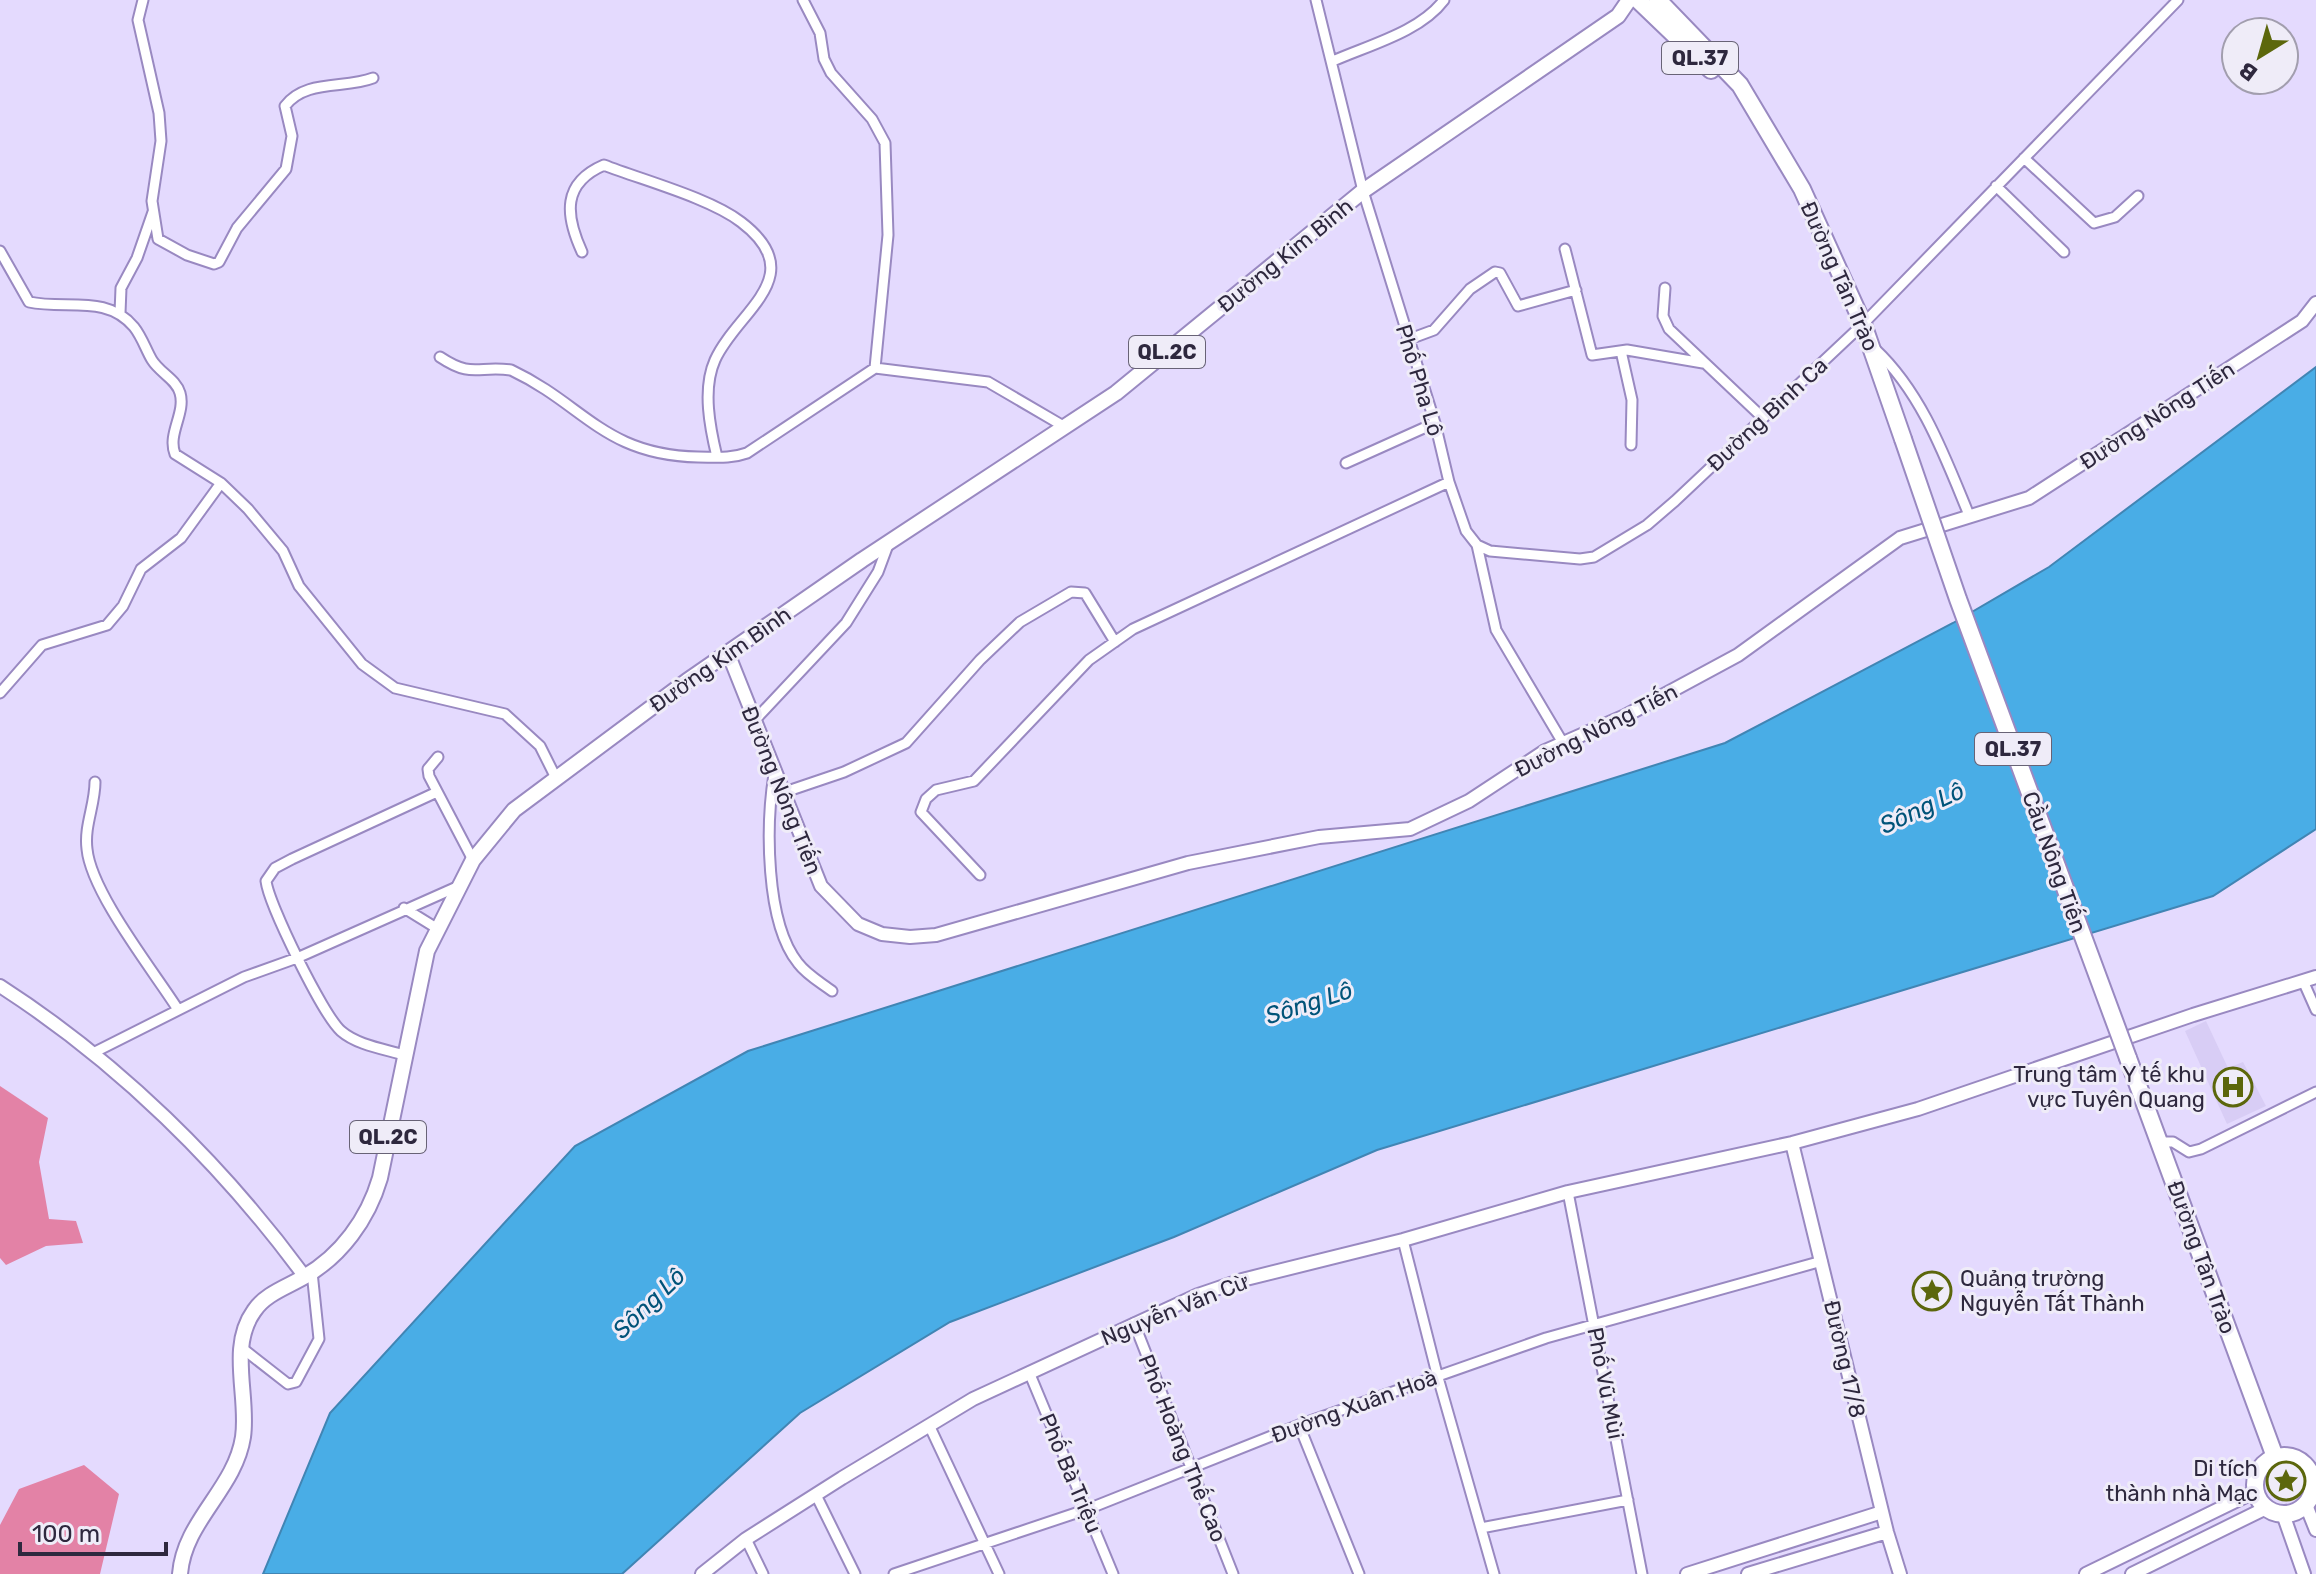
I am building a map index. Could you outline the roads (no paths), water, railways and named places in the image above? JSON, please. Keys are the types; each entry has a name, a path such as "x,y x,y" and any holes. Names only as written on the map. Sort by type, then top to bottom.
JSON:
{"highway":[{"name":"Đường Tân Trào","path":"1638,0 1760,120"},
{"name":"Đường Tân Trào","path":"1658,0 1740,85 1802,189 1863,324 1903,439"},
{"name":"Cầu Nông Tiến","path":"1903,439 1958,599 2128,1058"},
{"name":"Đường Tân Trào","path":"2128,1058 2275,1457"},
{"path":"2275,1457 2297,1458 2314,1473 2314,1490 2306,1505 2295,1512 2283,1514 2266,1508 2256,1491 2257,1474 2275,1457"}],"main road":[{"name":"Đường Kim Bình","path":"180,1574 185,1545 223,1487 239,1451 243,1435 242,1348 248,1322 263,1300 309,1274 336,1254 376,1193 419,978 438,929 473,860 514,810 687,681 1137,376 1363,191 1618,16 1629,0"}],"street":[{"path":"120,313 121,288 137,258 154,210 161,141 159,113 138,20 143,0"},
{"path":"803,0 820,33 824,59 831,73 872,119 885,143 888,235 875,368"},
{"name":"Phố Pha Lô","path":"1316,0 1363,191 1435,423 1449,482 1466,531 1477,545 1496,630 1563,743"},
{"path":"1333,61 1410,27 1433,13 1444,0"},
{"name":"Đường Bình Ca","path":"1477,545 1490,551 1570,560 1594,557 1647,525 1863,324 2178,0"},
{"path":"154,210 161,243 217,264 237,228 286,169 292,136 285,106 291,98 313,88 373,78"},
{"path":"2024,158 2094,223 2115,217 2138,196"},
{"path":"582,252 569,217 574,190 586,173 604,165 726,213 741,221 767,251 771,275 768,288 726,342 710,374 708,396 717,457"},
{"path":"1996,186 2064,252"},
{"path":"1565,249 1592,355 1621,351 1703,363"},
{"path":"0,251 16,284 29,302 85,303 120,313 137,330 154,363 180,392 181,405 172,446 175,454 221,483 248,509 283,551 299,586 362,664 384,681 404,691 492,708 505,714 540,746 557,780"},
{"path":"1407,340 1434,330 1470,289 1495,272 1500,273 1518,306 1576,290"},
{"path":"1665,288 1664,323 1762,417"},
{"name":"Đường Nông Tiến","path":"728,653 809,864 837,907 858,924 882,934 910,937 936,935 1188,863 1319,837 1410,829 1469,801 1563,743 1625,716 1738,655 1900,538 2029,498 2302,321 2316,303"},
{"path":"1871,345 1920,408 1939,442 1969,515"},
{"path":"1621,351 1632,400 1631,445"},
{"path":"440,357 472,373 497,368 519,374 628,445 669,456 732,458 747,453 875,368 988,382 1065,427"},
{"path":"1346,463 1435,423"},
{"path":"980,875 928,823 922,806 936,790 974,781 1089,660 1133,629 1191,605 1285,556 1449,482"},
{"path":"0,693 42,645 107,625 123,606 141,569 181,538 221,483"},
{"path":"754,721 846,623 890,542"},
{"path":"862,560 877,568"},
{"path":"782,793 844,772 906,743 980,660 1020,622 1071,592 1085,593 1115,642"},
{"path":"438,757 428,769 473,860"},
{"path":"774,774 769,830 783,936 796,961 832,991"},
{"path":"95,782 86,837 89,859 105,895 177,1008"},
{"path":"404,1055 355,1040 338,1029 297,958 266,886 270,874 292,859 437,792"},
{"path":"93,1053 177,1008 244,977 297,958 459,886"},
{"path":"404,908 438,929"},
{"path":"2310,980 2316,1010"},
{"name":"Nguyễn Văn Cừ","path":"702,1574 746,1539 929,1425 1029,1372 1134,1323 1242,1280 1403,1240 1568,1192 1792,1143 1918,1109 2193,1015 2310,980"},
{"path":"0,986 93,1053 200,1153 309,1274 319,1339 296,1382 288,1384 242,1348"},
{"path":"2160,1142 2173,1142 2193,1152 2316,1092"},
{"name":"Đường 17/8","path":"1792,1143 1887,1532 1900,1574"},
{"name":"Phố Vũ Mùi","path":"1568,1192 1642,1574"},
{"path":"1403,1240 1437,1374 1494,1574"},
{"name":"Đường Xuân Hoà","path":"894,1574 1088,1509 1437,1374 1595,1321 1822,1261"},
{"name":"Phố Hoàng Thế Cao","path":"1134,1323 1233,1574"},
{"name":"Phố Bà Triệu","path":"1029,1372 1113,1574"},
{"path":"929,1425 999,1574"},
{"path":"1299,1425 1359,1574"},
{"path":"2086,1574 2256,1491"},
{"path":"816,1495 855,1574"},
{"path":"1481,1528 1628,1500"},
{"path":"2306,1505 2316,1530"},
{"path":"2132,1574 2266,1508"},
{"path":"1687,1574 1882,1512"},
{"path":"2283,1514 2304,1574"},
{"path":"1748,1574 1887,1532"},
{"path":"746,1539 763,1574"}],"water":[{"name":"Sông Lô","path":"2316,367 2316,829 2213,896 1377,1150 1174,1237 950,1322 800,1413 622,1574 263,1574 330,1413 575,1146 748,1051 1725,743 1953,623 2049,567"}],"place":[{"name":"Trung tâm Y tế khu vực Tuyên Quang","path":"2233,1087"},
{"name":"Quảng trường Nguyễn Tất Thành","path":"1932,1291"},
{"name":"Di tích thành nhà Mạc","path":"2286,1481"}]}
